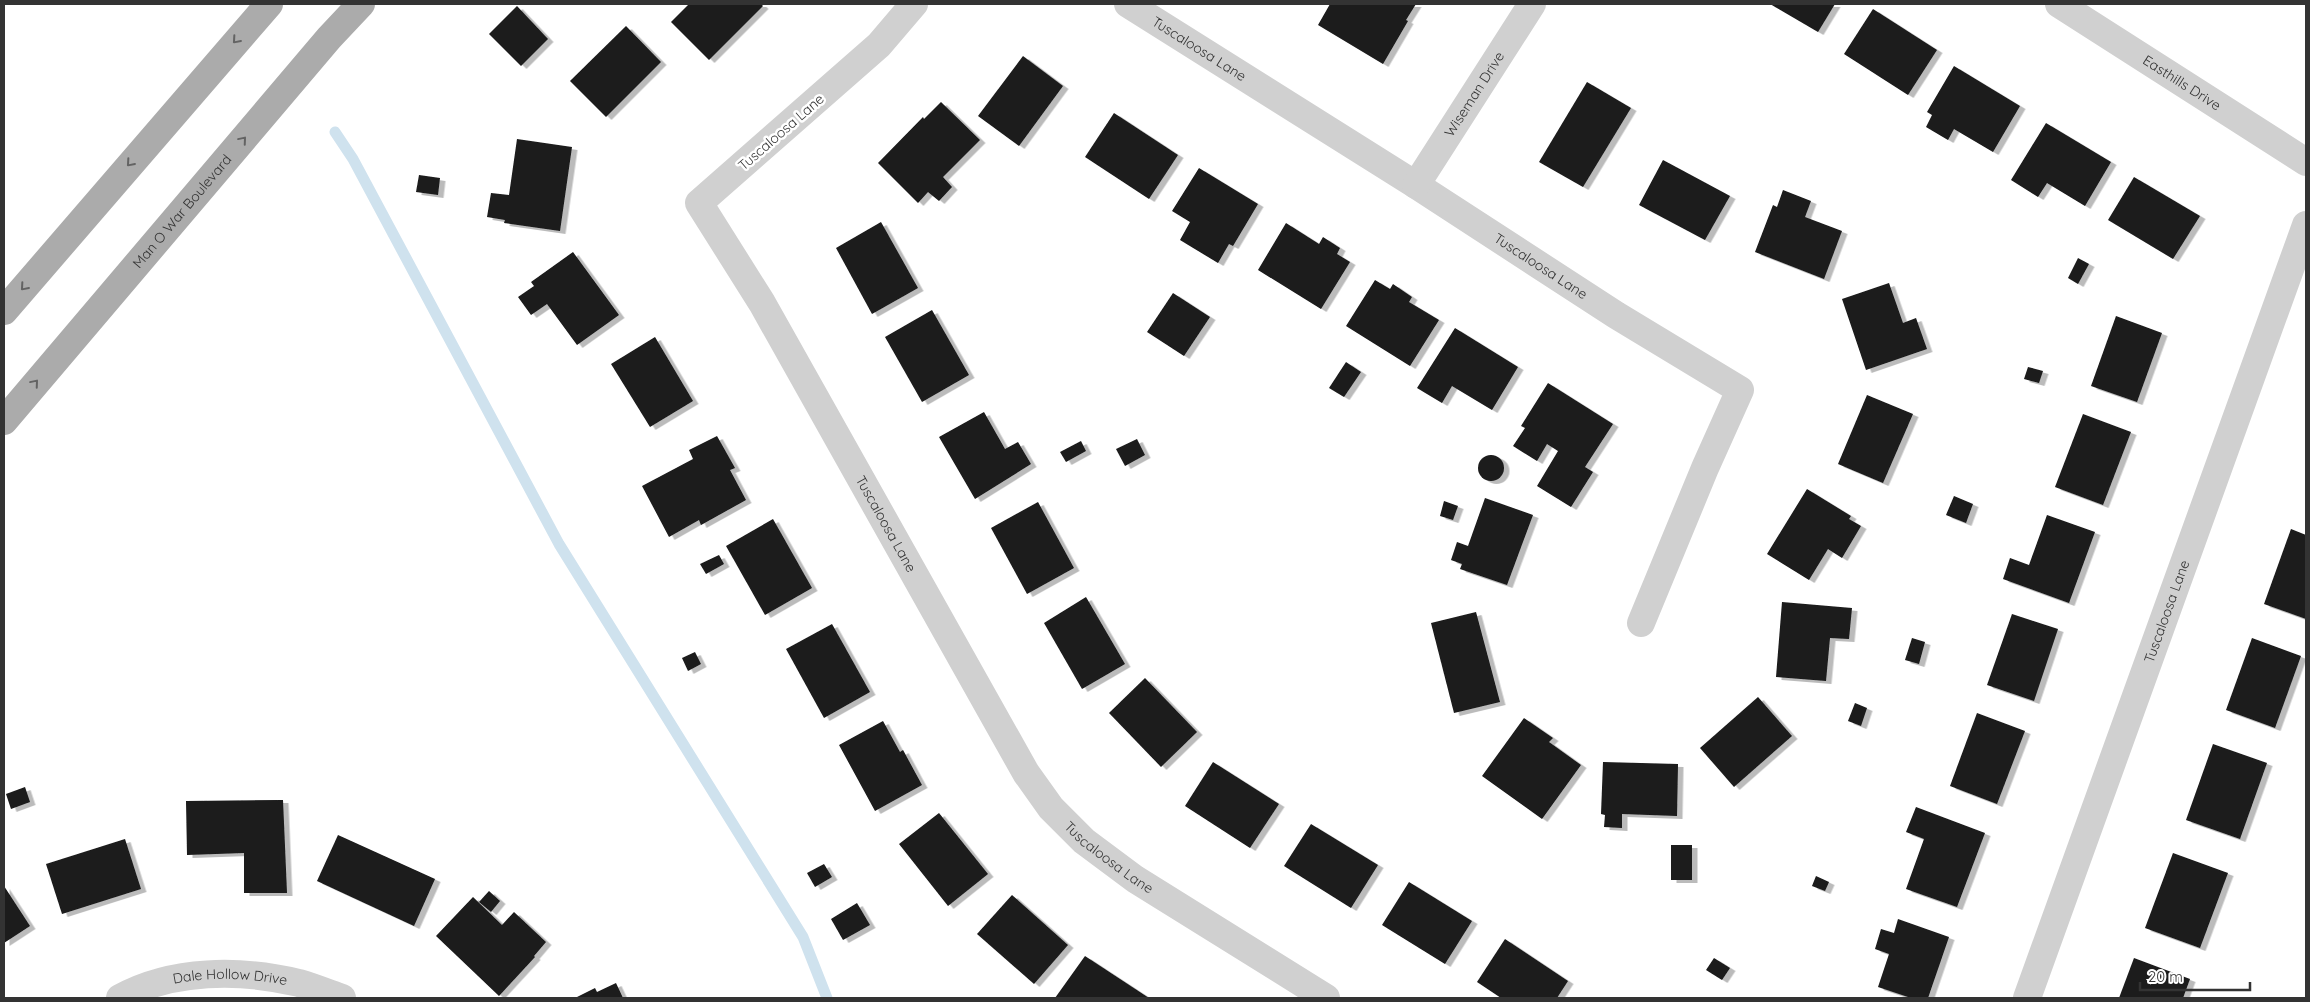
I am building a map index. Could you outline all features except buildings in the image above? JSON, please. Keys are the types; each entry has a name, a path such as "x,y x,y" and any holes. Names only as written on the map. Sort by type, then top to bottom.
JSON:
{"main road":[{"path":"4,311 268,4"},
{"name":"Man O War Boulevard","path":"4,420 299,73 361,4"}],"street":[{"name":"Tuscaloosa Lane","path":"914,4 879,45 699,203 762,303 1026,773 1051,808 1084,841 1135,879 1326,998"},
{"name":"Tuscaloosa Lane","path":"1128,4 1416,185 1616,315 1740,390 1705,468 1641,623"},
{"name":"Wiseman Drive","path":"1416,185 1532,4"},
{"name":"Easthills Drive","path":"2059,4 2306,162"},
{"name":"Tuscaloosa Lane","path":"2027,998 2306,225"},
{"name":"Dale Hollow Drive","path":"120,998 139,987 188,976 241,974 298,983 342,998"}],"waterway":[{"path":"335,132 353,159 559,544 803,937 827,998"}]}
